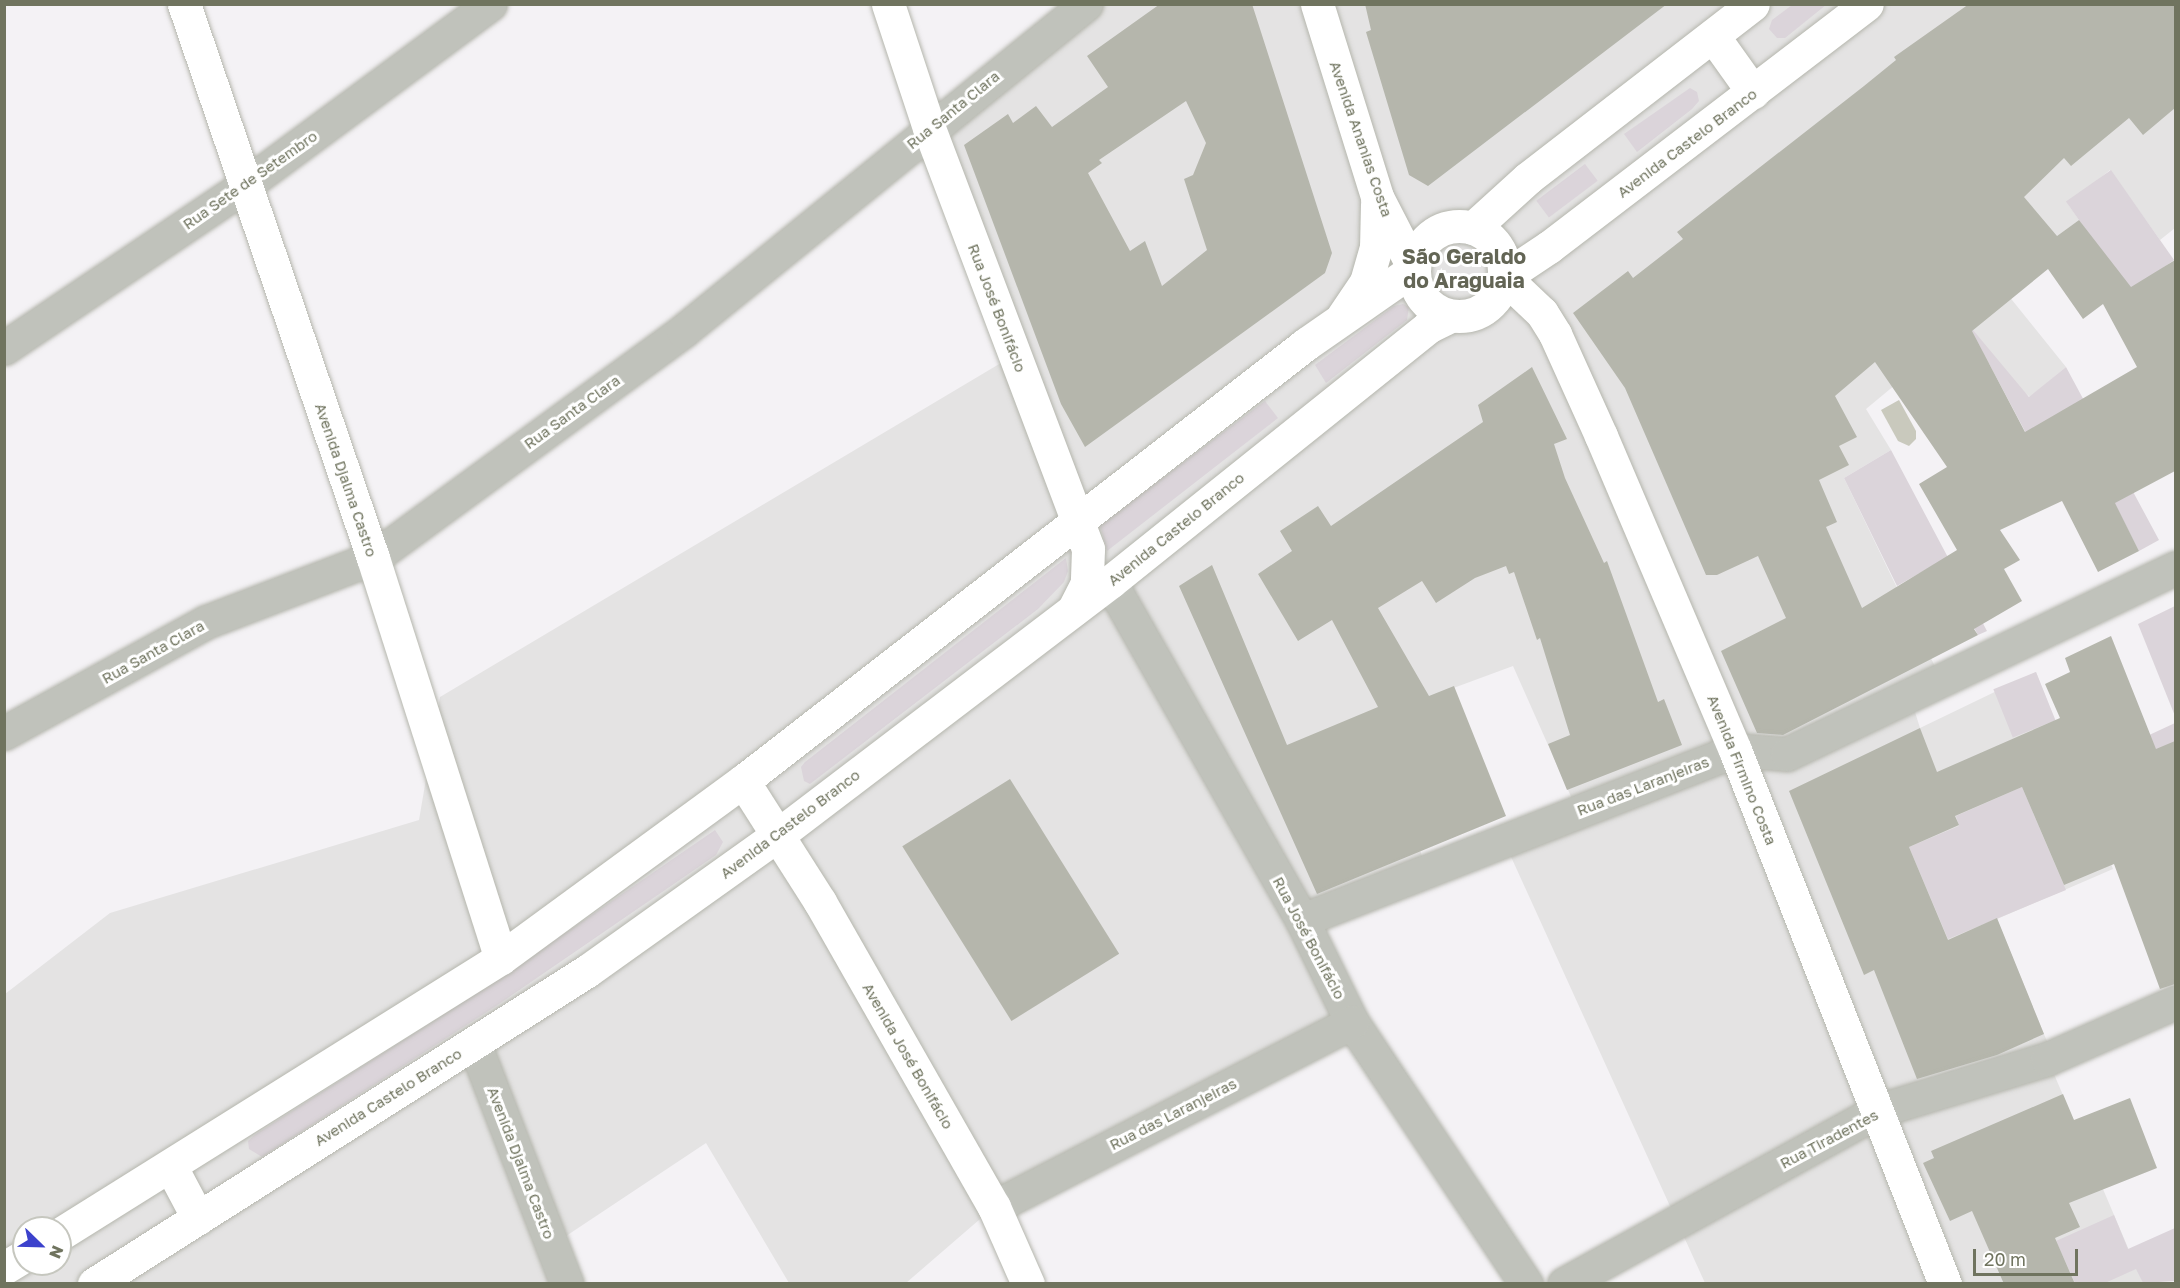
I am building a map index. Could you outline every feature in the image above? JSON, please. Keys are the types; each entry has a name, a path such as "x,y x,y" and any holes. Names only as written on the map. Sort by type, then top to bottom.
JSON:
{"main road":[{"name":"Avenida Djalma Castro","path":"184,4 244,186 373,558 501,958"},
{"name":"Rua José Bonifácio","path":"888,4 929,128 1088,549 1087,583 1073,610"},
{"name":"Avenida Ananias Costa","path":"1317,4 1377,196 1414,269"},
{"path":"1473,228 1528,178 1753,4"},
{"name":"Avenida Castelo Branco","path":"94,1284 587,971 778,835 1110,582 1428,327 1451,316 1469,315 1485,308 1498,294 1504,277 1549,248 1867,4"},
{"path":"1713,36 1753,92"},
{"path":"1342,316 1366,282 1376,248 1377,196"},
{"path":"1451,316 1431,307 1418,291 1414,269 1418,253 1441,229 1457,225 1473,228 1497,247 1504,277"},
{"path":"72,1227 171,1167 501,958 743,781 1342,316 1414,269"},
{"name":"Avenida Firmino Costa","path":"1504,277 1542,313 1555,334 1735,750 1945,1284"},
{"name":"Avenida José Bonifácio","path":"743,781 820,902 994,1207 1028,1284"},
{"path":"171,1167 198,1218"}],"street":[{"name":"Rua Sete de Setembro","path":"4,348 244,186 490,4"},
{"name":"Rua Santa Clara","path":"4,733 206,622 373,558 683,331 929,128 1086,4"},
{"name":"Rua das Laranjeiras","path":"1302,920 1735,750 1787,754 2175,568"},
{"name":"Rua José Bonifácio","path":"1110,582 1302,920 1352,1022 1526,1284"},
{"name":"Rua Tiradentes","path":"1564,1284 1877,1111 2048,1059 2175,1002"},
{"name":"Rua das Laranjeiras","path":"994,1207 1352,1022"},
{"name":"Avenida Djalma Castro","path":"474,1043 567,1284"}],"shaded area":[{"path":"1095,5 2175,5 2175,228 2160,240 2110,170 2068,204 2079,220 2031,255 2004,290 2066,367 2030,397 1989,363 1907,375 1866,409 1891,450 1844,478 1942,681 1910,696 1920,728 2036,672 2113,869 1997,919 2053,1056 2048,1060 2143,1283 1705,1283 1507,848 1580,817 1513,666 1383,714 1427,875 1298,926 1336,1019 994,1207 906,1283 789,1283 706,1143 539,1254 549,1283 5,1284 5,994 110,913 419,820 440,697 1016,354 934,135"},
{"path":"1792,5 1826,5 1785,38 1777,38 1769,29 1772,20"},
{"path":"1690,88 1697,92 1699,101 1637,152 1624,134"},
{"path":"1585,164 1598,181 1549,217 1536,201"},
{"path":"2111,170 2174,260 2129,292 2066,202"},
{"path":"1403,304 1409,307 1407,320 1326,383 1315,365 1394,306"},
{"path":"1968,324 2029,397 2066,367 2159,540 2139,551 2084,444 2036,452"},
{"path":"1899,400 1916,431 1916,439 1909,446 1898,441 1881,410"},
{"path":"1265,401 1278,418 1107,551 1100,525"},
{"path":"1891,450 1987,631 1978,635 1939,562 1897,586 1844,478"},
{"path":"1066,558 1068,571 1064,582 1038,609 810,784 804,781 801,767 805,762"},
{"path":"2175,606 2175,716 2138,624"},
{"path":"2036,672 2055,720 2013,737 1993,689"},
{"path":"2175,723 2175,742 2136,758 2074,770"},
{"path":"2022,787 2066,890 1948,939 1909,847 1959,826 1956,816"},
{"path":"715,830 723,842 716,855 496,1006 262,1157 249,1149 248,1141 256,1134 487,987"},
{"path":"2114,1215 2128,1249 2175,1228 2175,1281 2143,1283 2136,1269 2105,1283 2075,1283 2056,1241"}],"building":[{"path":"1160,4 1252,4 1332,253 1325,273 1085,447 1061,404 964,145 1008,114 1013,123 1036,106 1052,127 1108,87 1087,56","holes":["1186,101 1206,143 1193,175 1184,179 1207,250 1162,286 1145,241 1130,251 1088,173 1102,163 1099,160"]},
{"path":"1365,4 1667,4 1428,186 1409,175 1366,32 1371,30"},
{"path":"1969,4 2175,4 2175,108 2143,135 2129,118 2071,166 2064,158 2024,197 2057,236 2079,220 2131,287 2175,260 2175,471 2115,503 2139,551 2098,572 2062,501 2000,530 2020,560 2004,569 2022,601 1974,629 1978,635 1783,735 1757,733 1721,651 1786,618 1758,556 1717,575 1706,575 1625,388 1573,313 1628,271 1633,278 1683,239 1677,232 1864,86 1896,60 1894,57","holes":["2048,269 2083,319 2103,304 2137,367 2025,432 1972,331","1875,362 1947,467 1919,484 1957,550 1862,608 1826,527 1837,522 1819,480 1849,465 1839,446 1857,437 1835,396"]},
{"path":"1532,367 1567,439 1554,444 1565,478 1604,563 1607,561 1658,702 1664,699 1682,745 1567,790 1548,744 1570,735 1540,638 1537,640 1514,572 1509,574 1506,566 1475,578 1436,603 1422,581 1378,608 1429,696 1454,686 1506,816 1317,894 1179,586 1212,565 1287,745 1378,707 1332,620 1298,641 1258,574 1292,551 1280,531 1318,506 1331,526 1483,422 1478,405"},
{"path":"2111,636 2156,749 2175,741 2175,984 2160,989 2114,864 2064,885 2022,787 1955,816 1959,825 1909,847 1948,940 1997,918 2044,1034 1997,1055 1917,1079 1874,970 1864,975 1789,791 1920,728 1937,772 2060,718 2045,684 2070,672 2065,658"},
{"path":"1010,779 1119,954 1011,1021 902,846"},
{"path":"2063,1094 2074,1120 2130,1098 2157,1168 2069,1203 2080,1227 2055,1238 2075,1284 2004,1284 1972,1211 1950,1221 1923,1163 1934,1158 1931,1151"}],"district":[{"name":"São Geraldo do Araguaia","path":"1464,268"}]}
